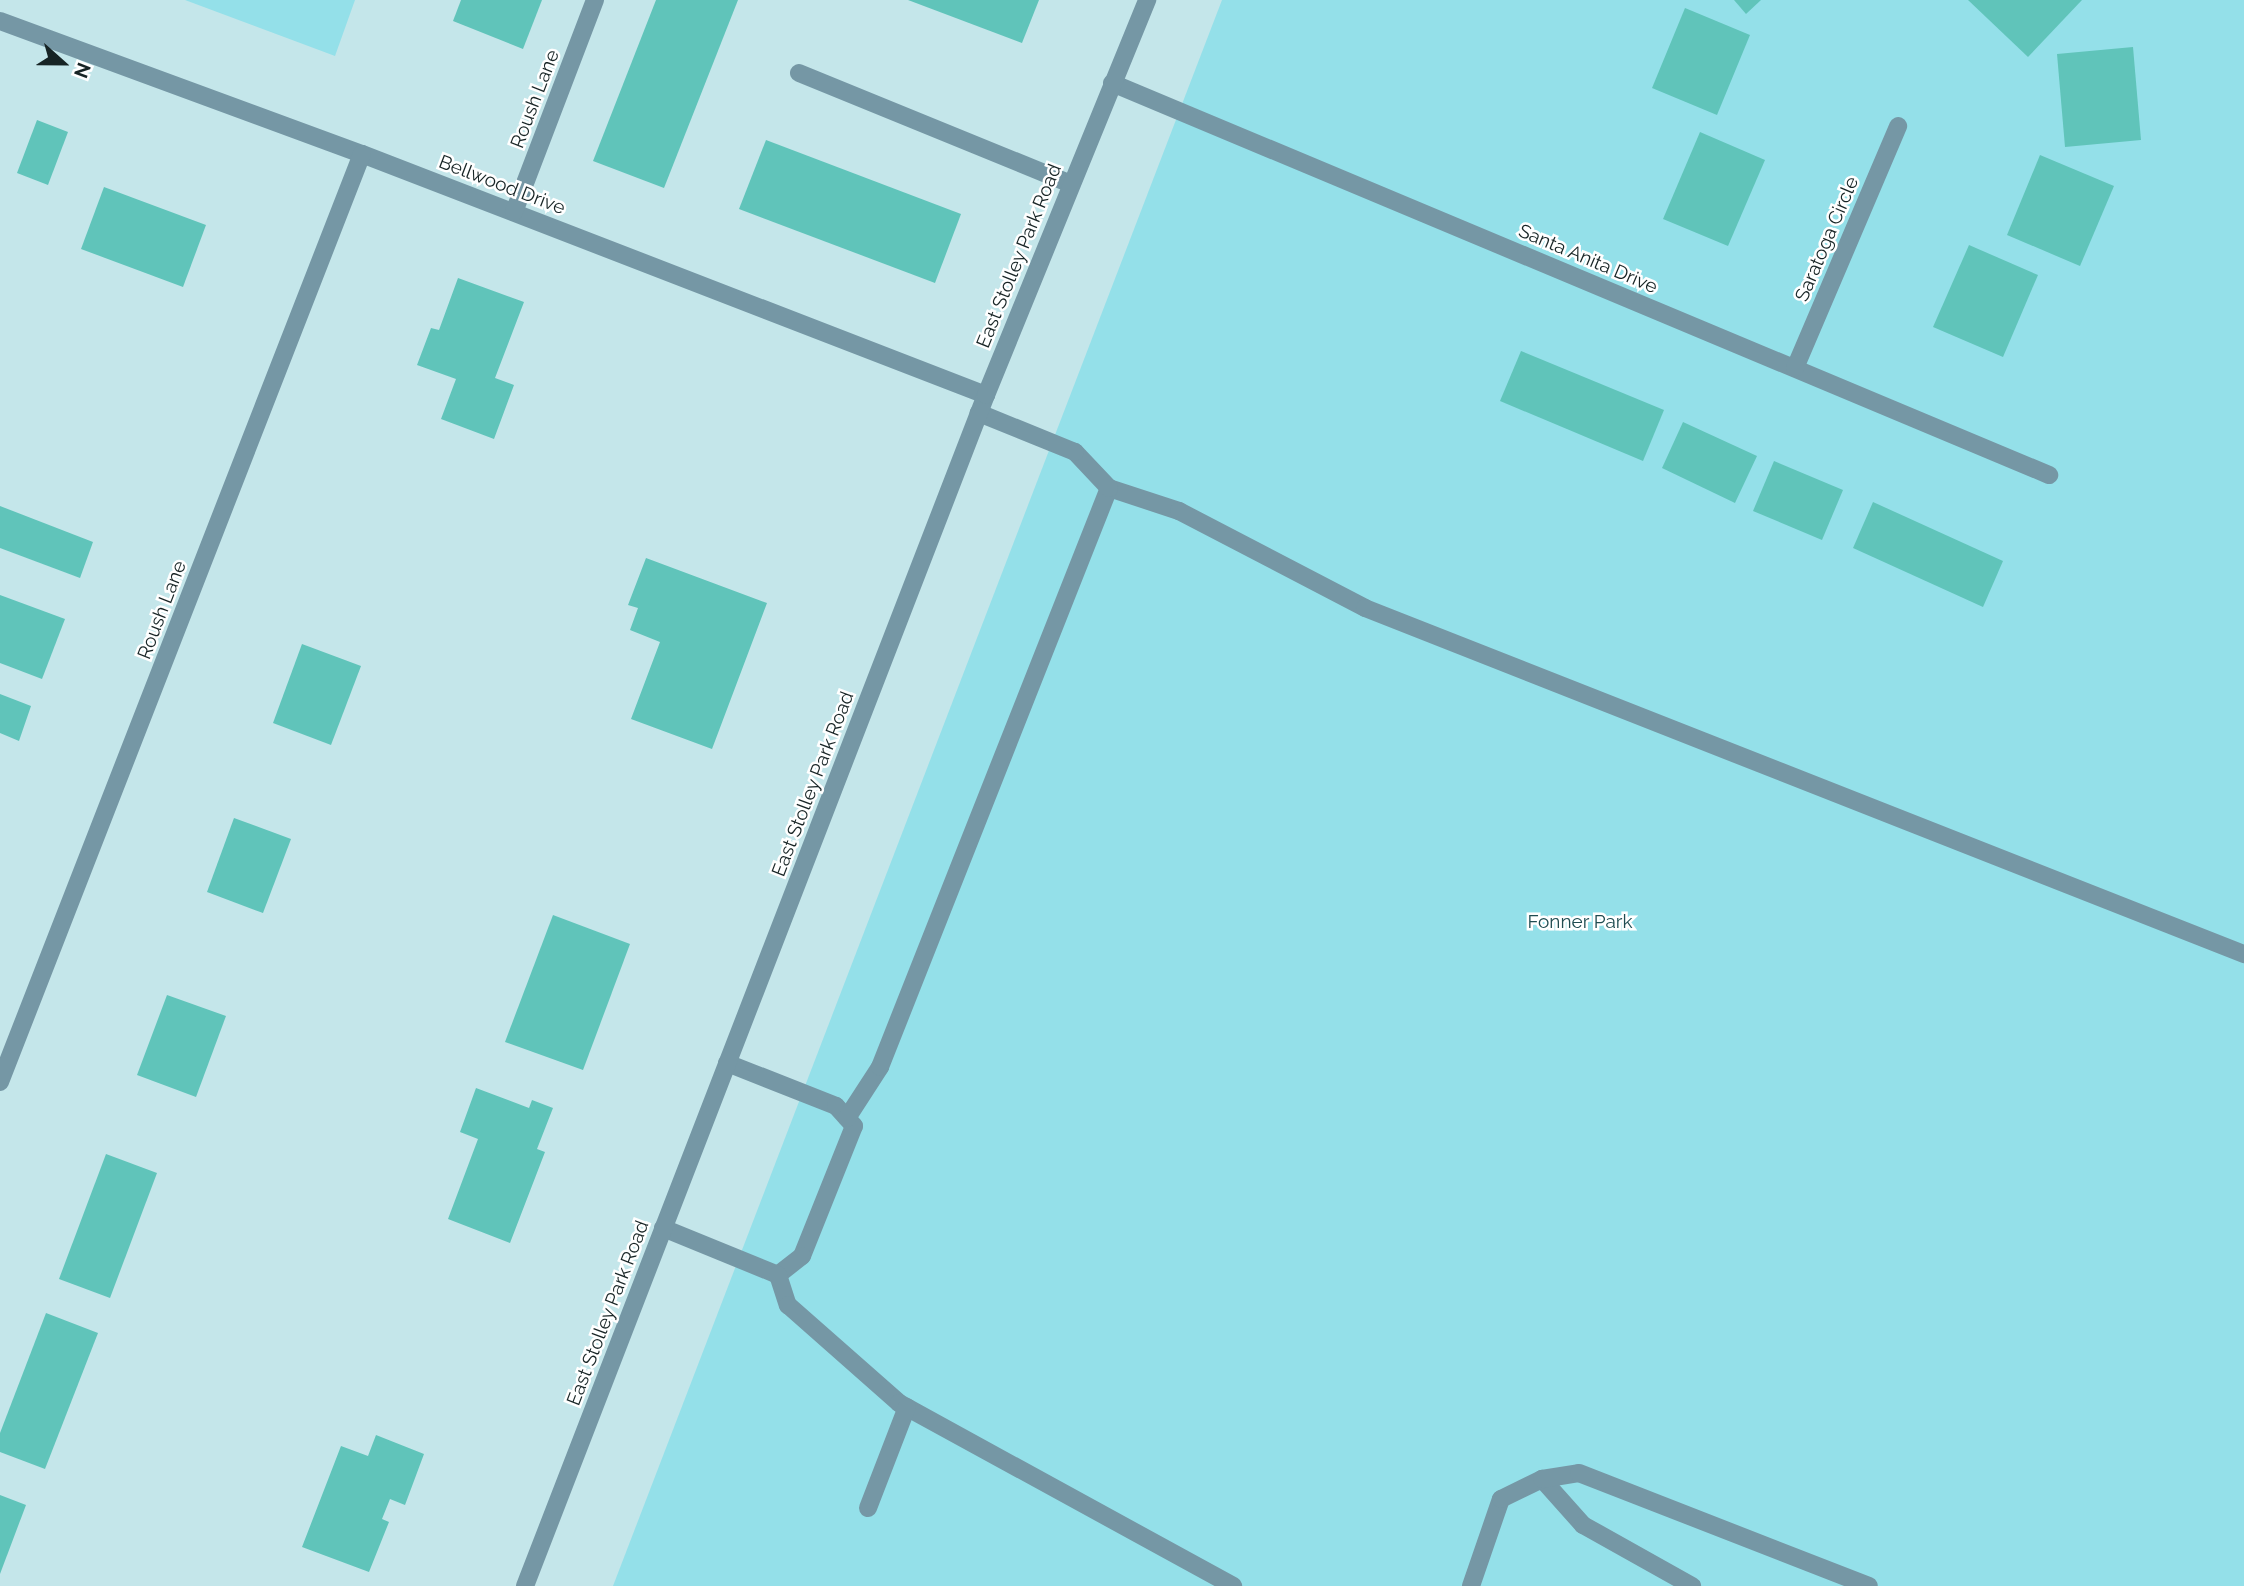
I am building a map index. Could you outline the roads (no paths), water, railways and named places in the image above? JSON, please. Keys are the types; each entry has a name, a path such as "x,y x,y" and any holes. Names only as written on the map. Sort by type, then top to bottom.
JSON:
{"street":[{"name":"Roush Lane","path":"514,212 595,0"},
{"name":"East Stolley Park Road","path":"525,1586 986,395 1147,0"},
{"name":"Bellwood Drive","path":"0,21 362,154 986,395"},
{"path":"799,73 1071,184"},
{"name":"Santa Anita Drive","path":"1112,83 2049,475"},
{"name":"Saratoga Circle","path":"1795,368 1898,126"},
{"name":"Roush Lane","path":"0,1082 362,154"},
{"path":"979,413 1075,452 1109,488 1179,511 1365,608 2244,954"},
{"path":"847,1118 880,1067 1109,488"},
{"path":"727,1063 836,1106 854,1126 802,1256 778,1275"},
{"path":"663,1228 778,1275 788,1305 907,1407 1233,1586"},
{"path":"869,1508 907,1407"},
{"path":"1471,1586 1501,1499 1542,1479 1579,1473 1869,1586"},
{"path":"1542,1479 1583,1525 1692,1586"}],"park label":[{"name":"Fonner Park","path":"1580,922"}]}
